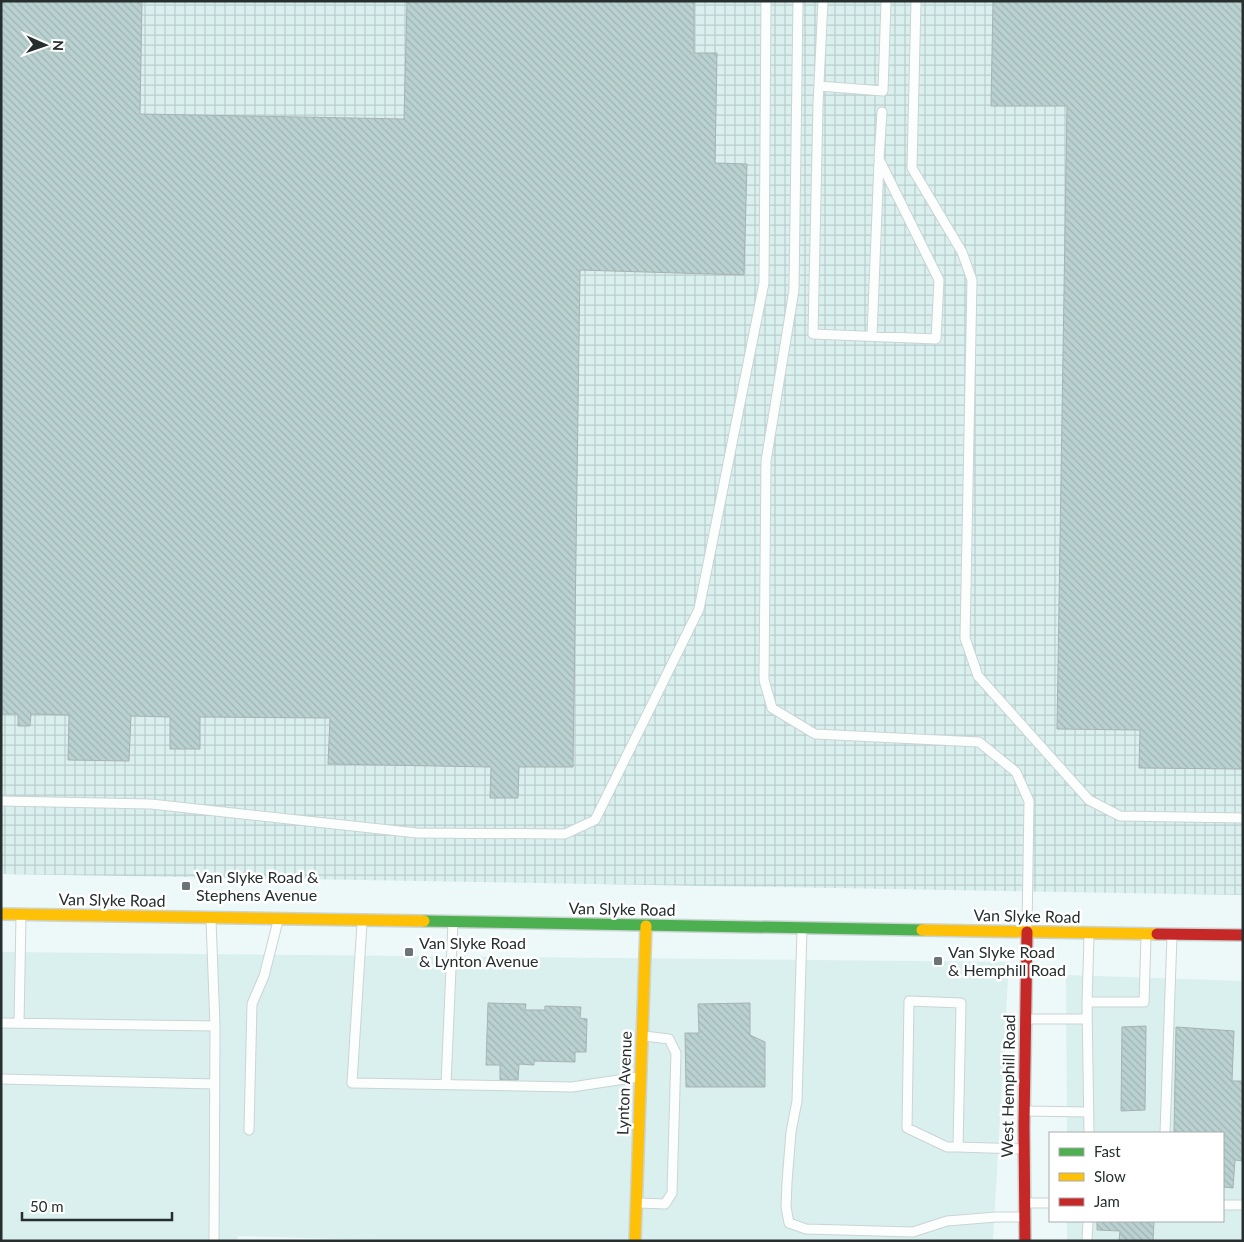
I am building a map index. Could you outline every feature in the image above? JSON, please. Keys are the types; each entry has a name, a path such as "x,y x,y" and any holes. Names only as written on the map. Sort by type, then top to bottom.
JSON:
{"street":[{"name":"Van Slyke Road","path":"1,914 1243,935"},
{"name":"Lynton Avenue","path":"635,1241 646,926"},
{"name":"West Hemphill Road","path":"1025,1241 1024,1111 1027,932"}],"lane":[{"path":"1,801 151,804 417,834 565,834 595,820 699,609 764,283 766,1"},
{"path":"798,1 794,290 766,461 764,680 772,708 815,734 979,742 1016,772 1028,801 1027,932"},
{"path":"823,1 818,104 813,334 936,339 939,280 879,159"},
{"path":"819,86 883,91 886,1"},
{"path":"916,1 912,168 962,252 972,280 965,638 978,676 1089,800 1120,816 1243,818"},
{"path":"872,336 882,112"},
{"path":"19,1023 21,915"},
{"path":"211,917 216,1026 214,1241"},
{"path":"249,1130 252,1004 264,976 279,918"},
{"path":"362,920 352,1082 572,1087 641,1077"},
{"path":"446,1084 453,922"},
{"path":"802,928 797,1101 791,1132 787,1182 786,1207 789,1223 806,1229 913,1232 947,1221 1024,1217"},
{"path":"1089,933 1087,1002 1089,1132"},
{"path":"1087,1002 1144,1002 1146,933"},
{"path":"1165,1132 1172,933"},
{"path":"958,1147 961,1002 908,1001 907,1128 947,1147 1024,1149"},
{"path":"1025,1019 1087,1019"},
{"path":"1,1022 216,1026"},
{"path":"636,1203 665,1204 672,1192 676,1053 669,1039 642,1036"},
{"path":"1,1079 215,1084"},
{"path":"1024,1111 1088,1112"},
{"path":"1024,1203 1049,1203"},
{"path":"1224,1205 1243,1205"},
{"path":"1087,1241 1088,1222"}],"shaded area":[{"path":"1,1 1243,1 1243,895 1,874"},
{"path":"1,952 1009,962 993,1241 411,1241 238,1236 237,1241 1,1241"},
{"path":"1066,975 1243,981 1243,1241 1067,1241 1067,1222 1224,1222 1224,1132 1067,1132"}],"building":[{"path":"1,1 142,1 140,114 404,119 407,1 694,1 694,53 717,53 715,163 747,164 744,275 580,270 573,767 519,767 518,798 490,798 491,767 328,764 330,718 200,717 200,749 170,749 170,717 131,716 129,761 68,760 69,715 31,714 30,726 18,726 18,714 1,714"},
{"path":"993,1 1243,1 1243,769 1139,768 1140,730 1057,729 1067,106 991,106"},
{"path":"488,1003 526,1004 525,1010 545,1010 545,1006 581,1007 580,1018 587,1019 586,1052 575,1052 575,1062 534,1061 534,1065 519,1064 518,1080 500,1080 500,1065 486,1065"},
{"path":"750,1003 750,1035 765,1042 765,1087 686,1087 685,1033 699,1033 698,1004"},
{"path":"1146,1026 1145,1110 1121,1111 1122,1027"},
{"path":"1176,1027 1234,1031 1232,1081 1243,1081 1243,1161 1235,1160 1233,1188 1224,1187 1224,1132 1174,1132"},
{"path":"1097,1222 1154,1222 1153,1241 1119,1241 1120,1231 1097,1230"}],"traffic: fast":[{"path":"424,921 922,930"}],"traffic: slow":[{"path":"1,914 424,921"},
{"path":"635,1241 646,926"},
{"path":"922,930 1157,934"}],"traffic: jam":[{"path":"1025,1241 1024,1125 1027,932"},
{"path":"1157,934 1243,935"}],"place":[{"name":"Van Slyke Road & Stephens Avenue","path":"186,886"},
{"name":"Van Slyke Road & Lynton Avenue","path":"409,952"},
{"name":"Van Slyke Road & Hemphill Road","path":"938,961"}]}
